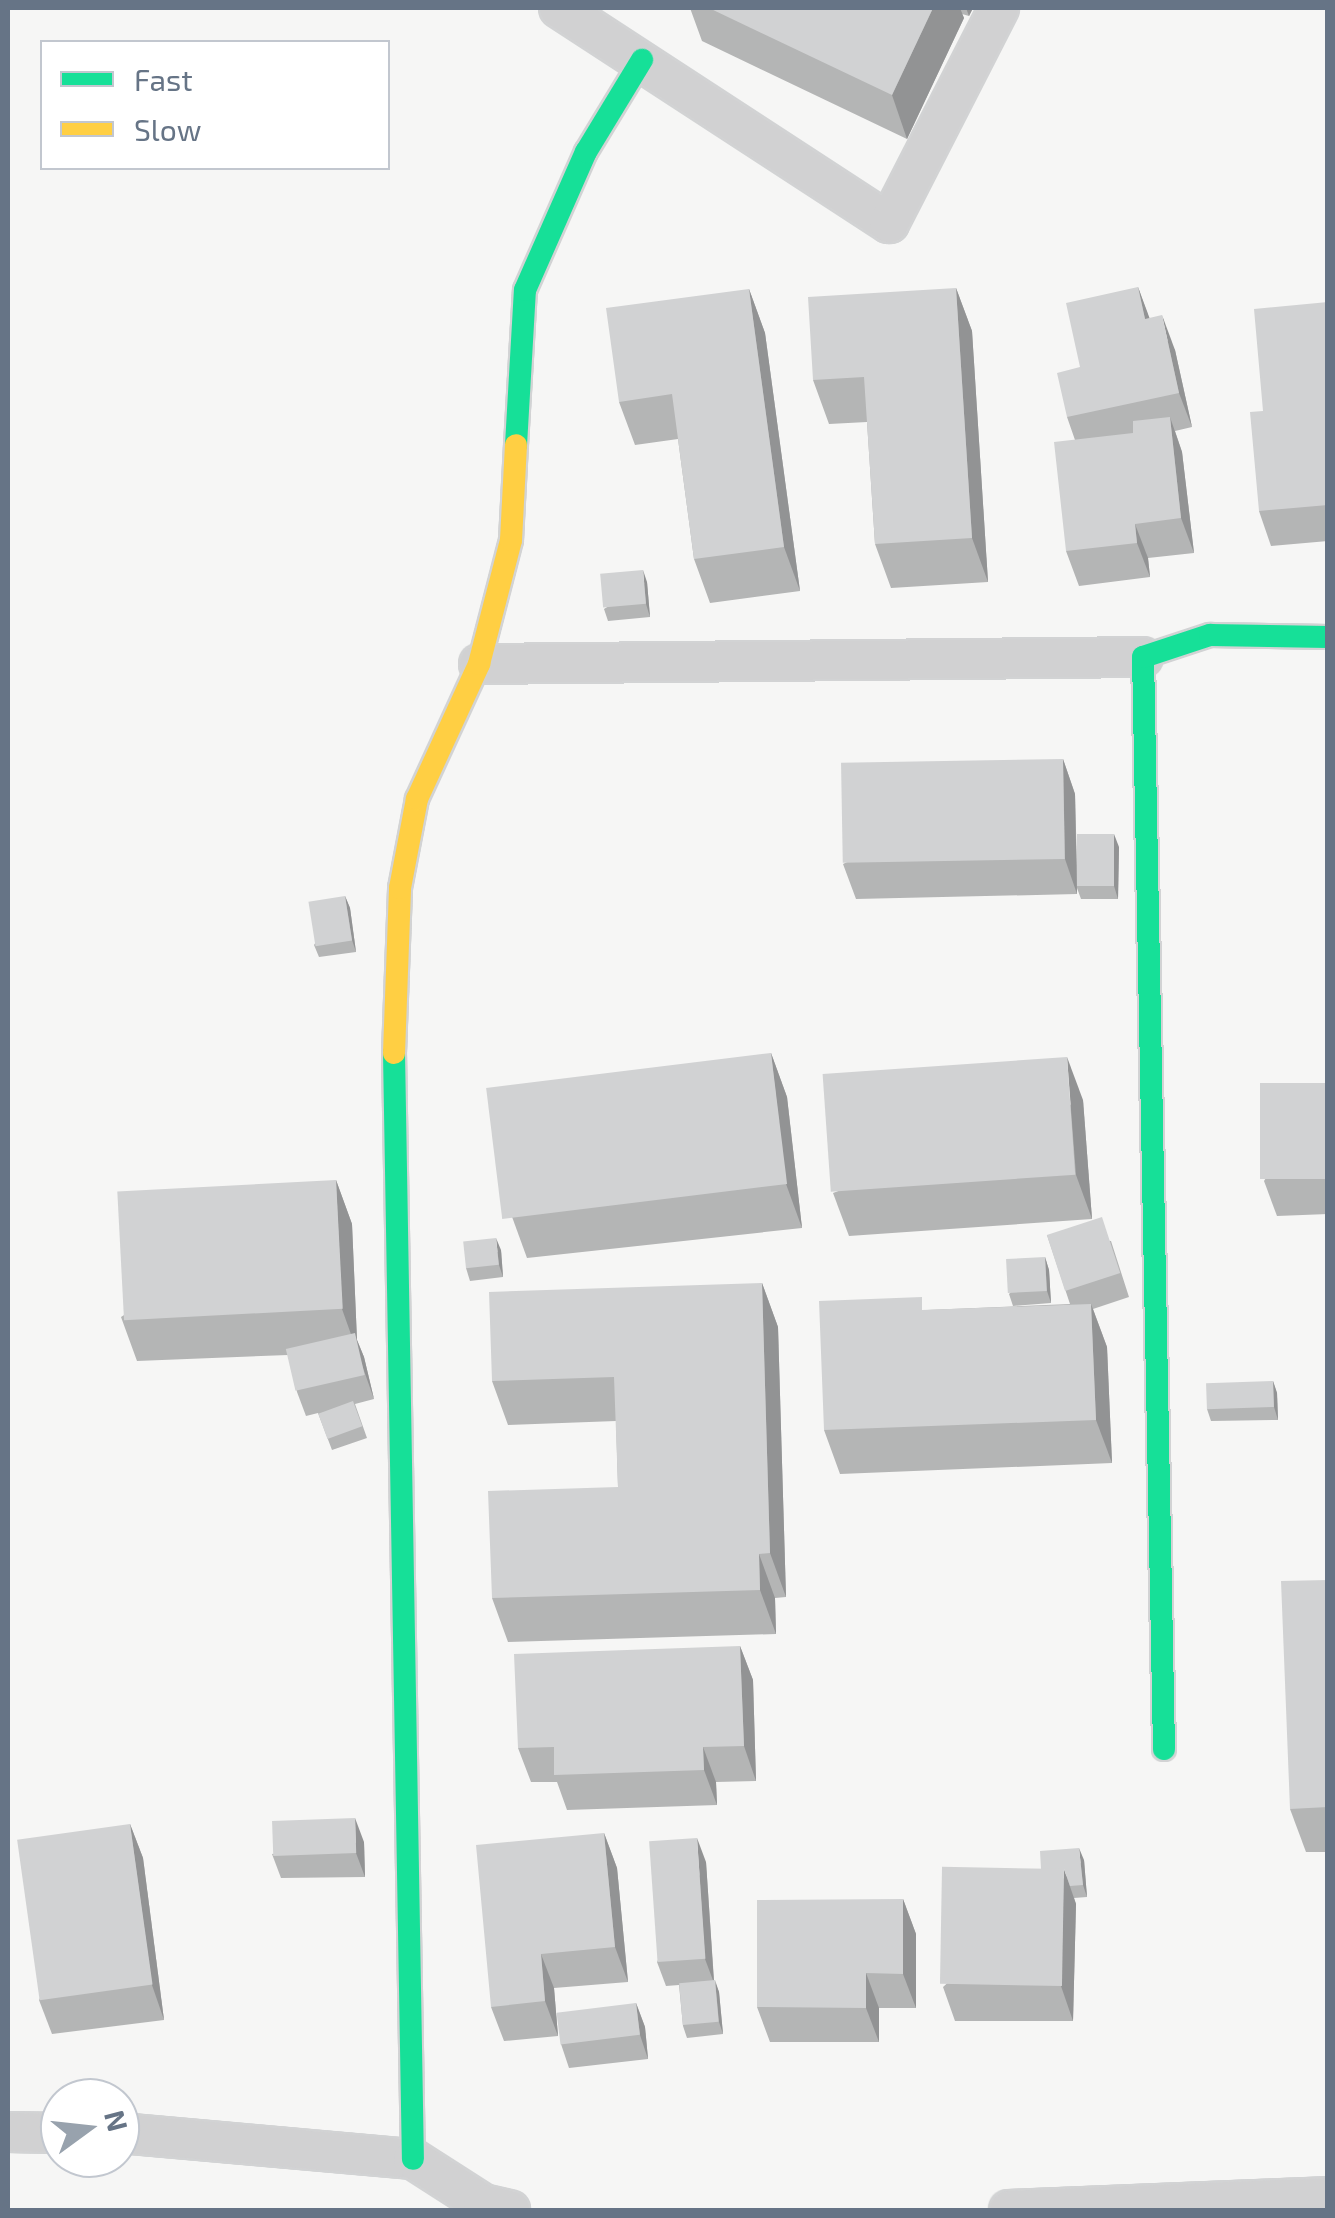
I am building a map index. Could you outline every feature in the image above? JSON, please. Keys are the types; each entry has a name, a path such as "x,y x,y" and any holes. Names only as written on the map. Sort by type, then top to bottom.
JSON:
{"street":[{"path":"559,8 889,223 998,8"},
{"path":"414,2159 393,1093 400,888 417,799 480,664 511,540 525,290 586,152 642,60"},
{"path":"480,664 1143,657 1210,636 1328,637"},
{"path":"1143,657 1156,970 1164,1749"},
{"path":"8,2132 40,2133"},
{"path":"140,2136 414,2159 510,2210"},
{"path":"1009,2210 1328,2197"}],"building":[{"path":"709,8 933,8 892,95"},
{"path":"1138,287 1145,319 1162,315 1179,393 1067,417 1057,373 1080,367 1066,303"},
{"path":"956,288 972,538 875,544 864,377 813,380 808,297"},
{"path":"749,289 784,547 694,559 672,394 619,402 606,308"},
{"path":"1328,302 1328,505 1259,511 1250,412 1263,411 1254,309"},
{"path":"1170,417 1181,518 1135,524 1137,543 1066,551 1054,442 1133,433 1133,421"},
{"path":"643,570 646,604 603,608 600,574"},
{"path":"1063,759 1065,859 843,863 841,763"},
{"path":"1077,834 1114,834 1114,886 1077,886"},
{"path":"345,896 352,940 315,946 308,902"},
{"path":"771,1053 787,1184 502,1219 486,1088"},
{"path":"1067,1057 1075,1175 831,1192 823,1074"},
{"path":"1260,1083 1328,1083 1328,1179 1260,1179"},
{"path":"336,1180 343,1309 124,1320 117,1191"},
{"path":"1102,1217 1120,1273 1065,1291 1047,1235"},
{"path":"496,1238 499,1265 466,1268 463,1241"},
{"path":"1045,1257 1047,1291 1008,1293 1006,1259"},
{"path":"762,1283 770,1553 759,1554 760,1590 492,1598 488,1491 618,1487 614,1377 492,1381 489,1292"},
{"path":"922,1297 922,1310 1091,1304 1096,1420 824,1430 819,1301"},
{"path":"355,1333 365,1375 295,1391 286,1349"},
{"path":"1273,1381 1274,1407 1207,1409 1206,1383"},
{"path":"353,1401 362,1426 327,1439 318,1414"},
{"path":"1328,1580 1328,1807 1290,1809 1281,1581"},
{"path":"740,1646 744,1746 703,1747 704,1770 554,1775 554,1747 518,1748 514,1654"},
{"path":"355,1818 356,1853 273,1856 272,1821"},
{"path":"130,1824 153,1984 40,2000 17,1840"},
{"path":"604,1833 615,1947 541,1954 545,2001 491,2007 476,1845"},
{"path":"697,1838 705,1959 658,1962 649,1841"},
{"path":"1079,1848 1083,1885 1070,1886 1064,1869 1041,1869 1040,1851"},
{"path":"942,1867 1064,1869 1062,1986 940,1984"},
{"path":"903,1899 903,1974 866,1973 866,2008 757,2007 757,1900"},
{"path":"715,1980 719,2022 683,2025 679,1983"},
{"path":"636,2003 640,2035 560,2045 557,2013"}],"traffic: fast":[{"path":"516,445 525,290 586,152 642,60"},
{"path":"1164,1749 1143,657 1210,635 1328,637"},
{"path":"394,1053 413,2159"}],"traffic: slow":[{"path":"394,1053 400,888 417,799 479,664 511,540 516,445"}]}
